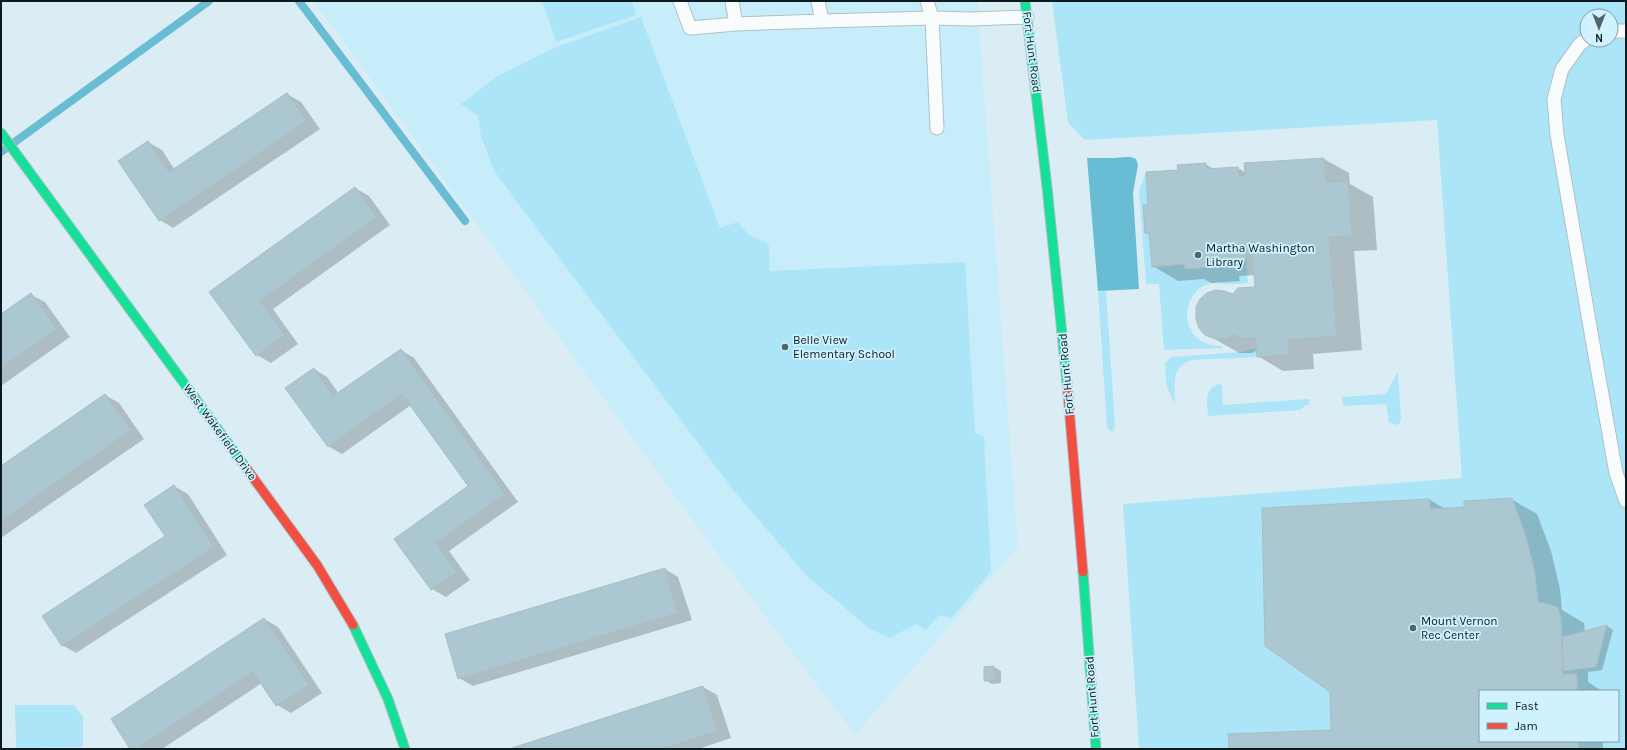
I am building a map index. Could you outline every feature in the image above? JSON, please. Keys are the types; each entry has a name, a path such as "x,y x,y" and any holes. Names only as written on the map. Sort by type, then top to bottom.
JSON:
{"main road":[{"name":"Fort Hunt Road","path":"1025,1 1057,278 1085,585 1096,749"},
{"name":"West Wakefield Drive","path":"1,133 317,564 356,630 388,699 405,749"}],"lane":[{"path":"680,1 690,28 736,24 822,21 932,18 971,20 1027,17"},
{"path":"732,1 736,24"},
{"path":"818,1 822,21"},
{"path":"927,1 932,18 937,128"},
{"path":"1579,45 1562,69 1554,99 1557,135 1616,473 1626,501"}],"shaded area":[{"name":"Belle View Elementary School","path":"314,1 977,1 1018,547 855,735 701,532"},
{"path":"542,1 632,1 636,15 556,42"},
{"path":"1052,1 1626,1 1626,749 1139,749 1123,504 1462,478 1437,120 1085,140 1068,123"},
{"path":"641,17 720,228 738,222 750,235 765,241 769,246 770,271 965,262 975,433 984,437 991,571 952,618 939,615 926,630 916,624 890,638 870,629 806,575 734,491 494,171 481,136 478,116 461,104 498,76 554,48"},
{"path":"1125,157 1136,159 1138,165 1133,193 1139,289 1098,291 1087,158"},
{"path":"1146,172 1152,267 1246,259 1248,283 1214,283 1205,285 1198,290 1189,304 1187,312 1188,320 1194,335 1201,341 1211,345 1222,346 1222,348 1164,350 1159,284 1146,284 1139,191"},
{"path":"1098,291 1106,291 1115,427 1112,432 1107,427"},
{"path":"1256,349 1257,357 1192,360 1185,363 1180,367 1175,378 1175,405 1166,384 1165,364 1171,357 1241,352"},
{"path":"1397,373 1401,420 1399,424 1396,425 1389,422 1386,404 1343,406 1342,397 1386,394"},
{"path":"1219,384 1222,385 1223,405 1309,399 1310,405 1306,405 1300,410 1208,416 1207,401 1209,393 1214,386"},
{"path":"15,705 74,705 83,717 83,747 16,748"}],"building":[{"path":"287,93 307,121 159,221 118,161 148,141 169,172"},
{"name":"Martha Washington Library","path":"1324,158 1326,182 1348,181 1352,236 1329,237 1337,336 1288,340 1289,355 1257,357 1255,338 1241,339 1235,334 1226,339 1213,338 1205,335 1199,328 1196,319 1196,307 1200,299 1207,293 1216,290 1233,294 1238,288 1255,287 1252,251 1246,251 1246,259 1214,262 1214,267 1185,269 1184,264 1152,267 1149,233 1145,233 1143,205 1148,205 1146,172 1178,170 1177,165 1206,163 1206,169 1238,167 1239,176 1245,175 1244,163"},
{"path":"355,187 377,217 260,301 285,335 256,356 209,292"},
{"path":"31,293 57,329 1,368 1,314"},
{"path":"401,349 505,494 436,543 457,572 431,590 394,539 468,486 402,394 328,447 285,388 314,368 333,396"},
{"path":"105,394 131,430 1,521 1,466"},
{"path":"174,485 214,547 62,646 42,616 165,536 144,505"},
{"name":"Mount Vernon Rec Center","path":"1512,498 1526,536 1535,573 1538,602 1558,607 1561,618 1563,674 1577,674 1577,690 1479,690 1479,742 1578,742 1579,749 1229,749 1228,734 1331,730 1330,692 1265,646 1262,508 1430,499 1430,509 1464,507 1464,501"},
{"path":"665,568 678,613 458,679 445,634"},
{"path":"264,618 309,685 276,706 253,672 137,749 130,749 111,719"},
{"path":"1607,625 1596,667 1563,671 1562,637"},
{"path":"994,666 995,680 984,681 984,667"},
{"path":"703,686 718,731 661,749 509,749"}],"waterway":[{"path":"1,152 209,1"},
{"path":"299,1 465,221"}],"traffic: fast":[{"path":"1025,1 1047,187 1067,383"},
{"path":"1,133 246,468"},
{"path":"1083,572 1096,749"},
{"path":"353,625 388,699 405,749"}],"traffic: jam":[{"path":"1067,383 1083,572"},
{"path":"246,468 317,565 353,625"}],"place":[{"name":"Martha Washington Library","path":"1198,255"},
{"name":"Belle View Elementary School","path":"785,347"},
{"name":"Mount Vernon Rec Center","path":"1413,628"}]}
